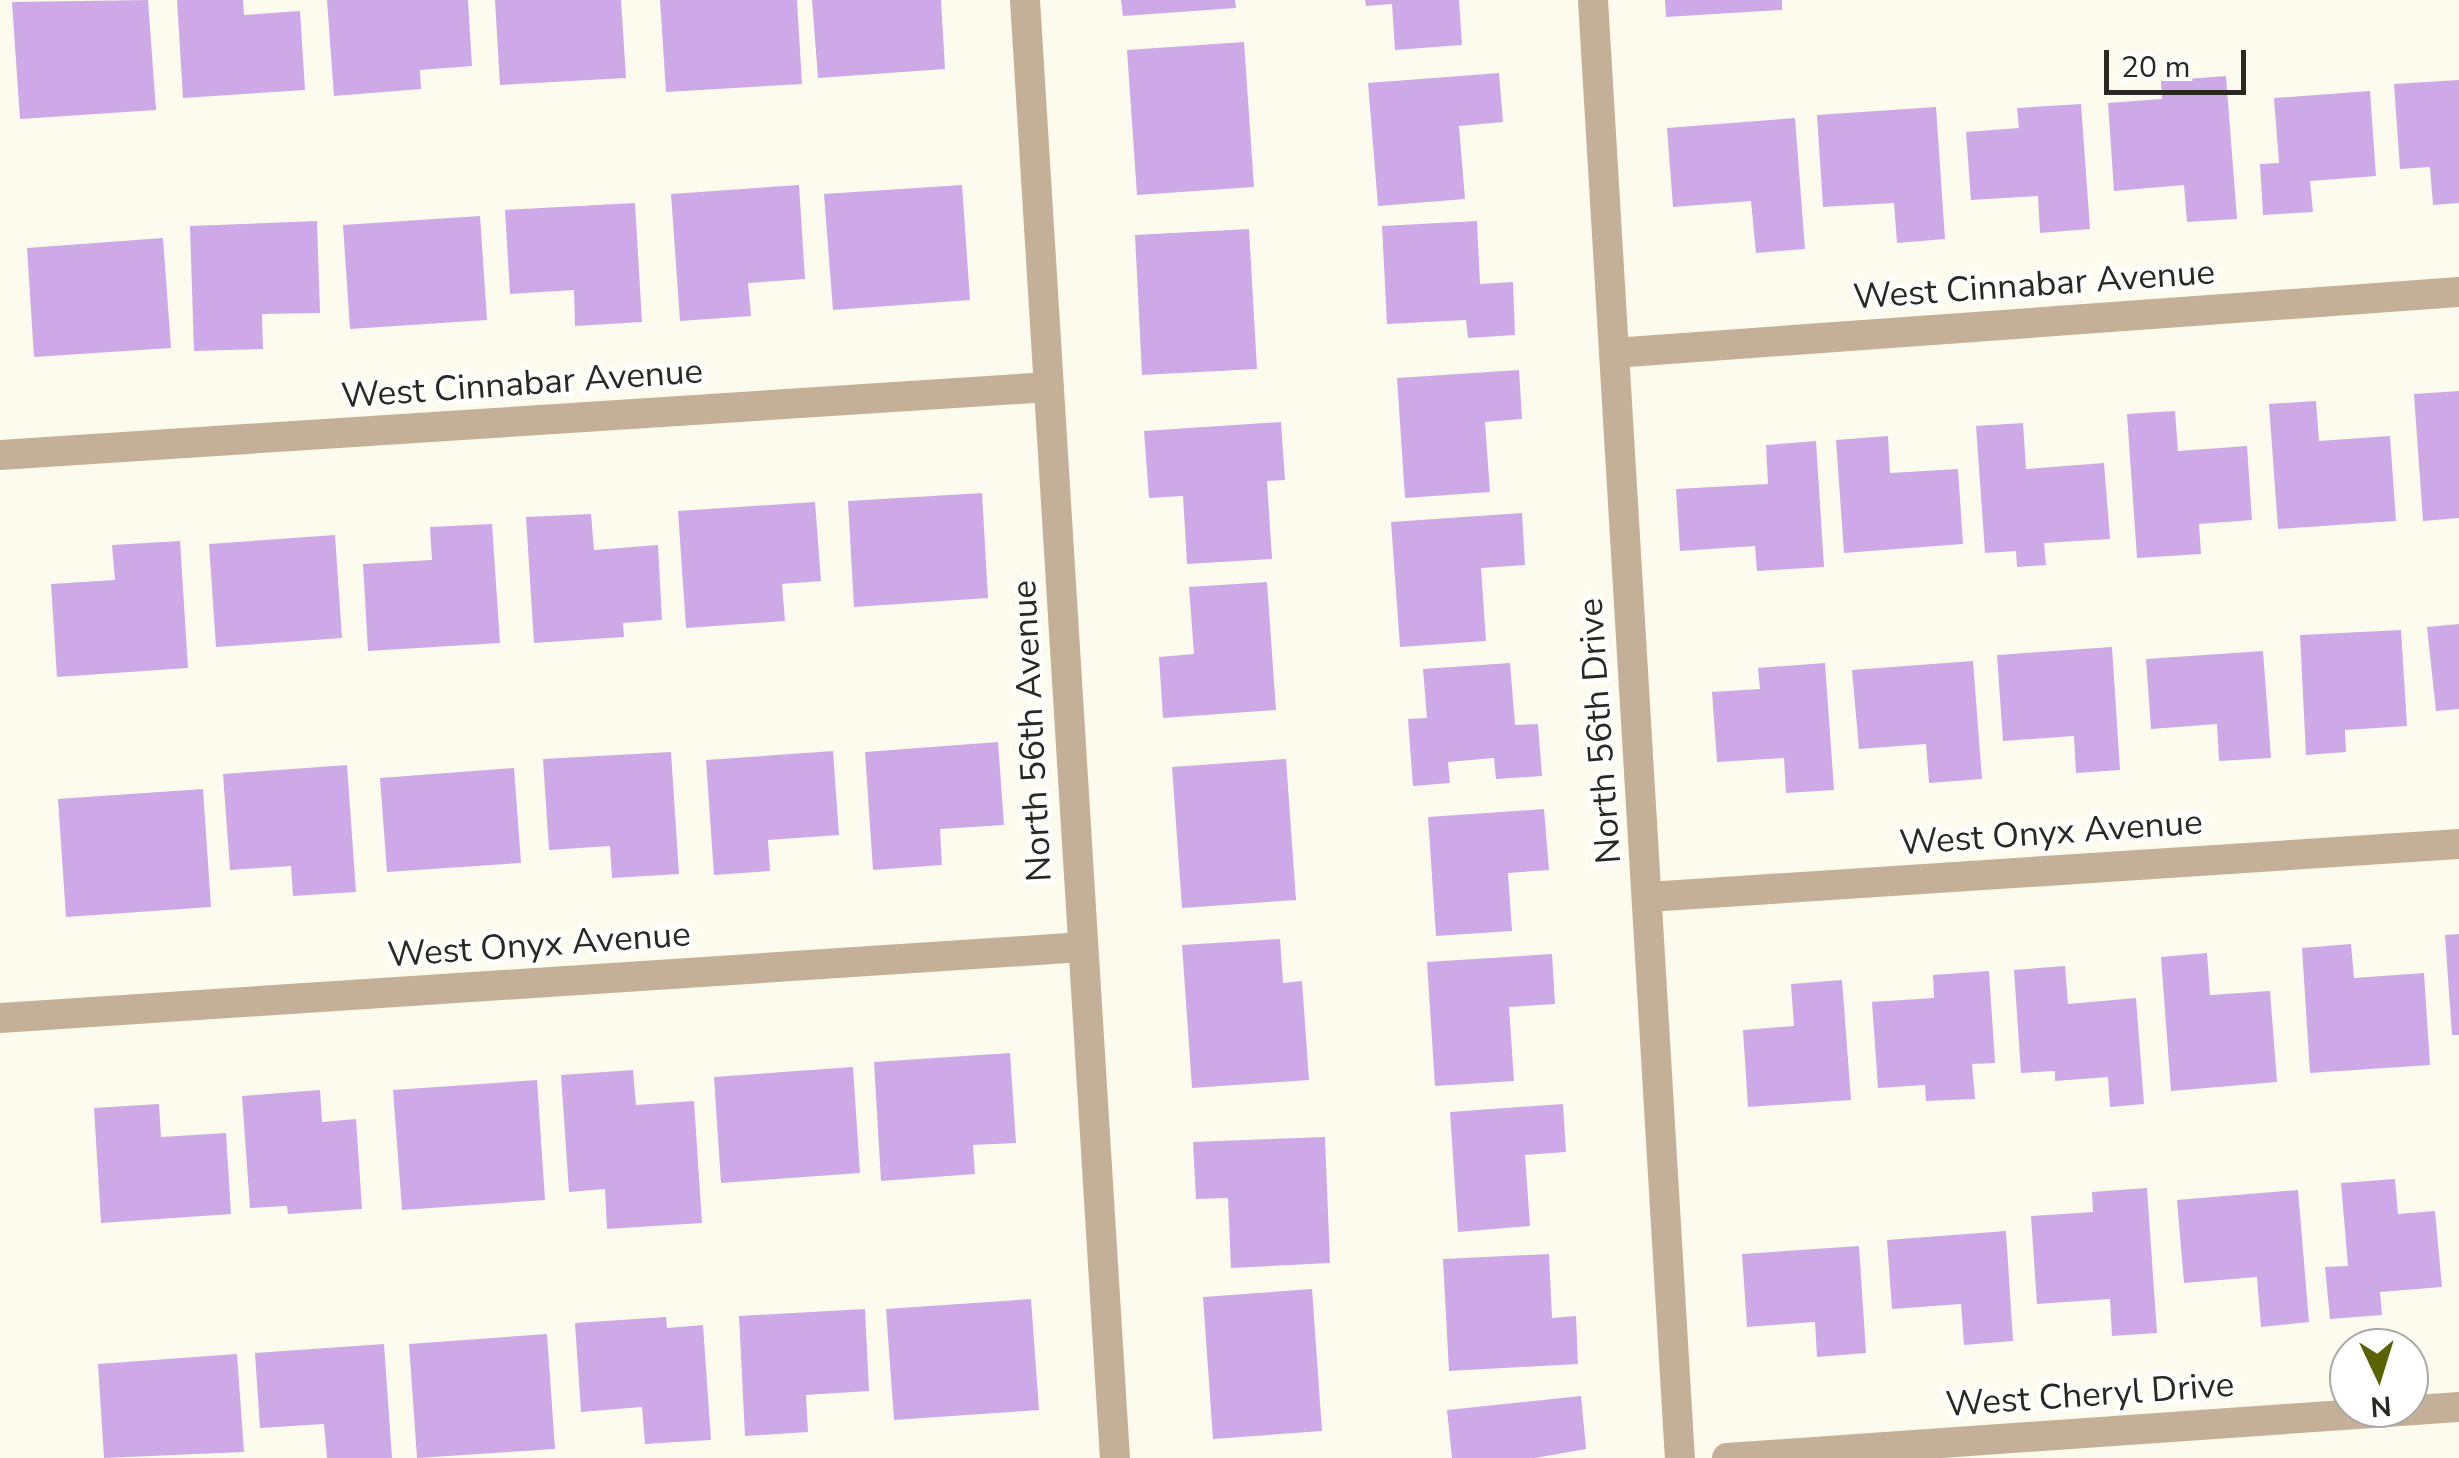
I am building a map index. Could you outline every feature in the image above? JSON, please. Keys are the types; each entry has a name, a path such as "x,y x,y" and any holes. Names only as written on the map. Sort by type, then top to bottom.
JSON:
{"street":[{"name":"North 56th Avenue","path":"1025,0 1115,1458"},
{"name":"North 56th Drive","path":"1593,0 1680,1458"},
{"name":"West Cinnabar Avenue","path":"1614,353 2459,292"},
{"name":"West Cinnabar Avenue","path":"0,455 1049,386"},
{"name":"West Onyx Avenue","path":"1648,897 2459,844"},
{"name":"West Onyx Avenue","path":"0,1018 1083,947"},
{"name":"West Cheryl Drive","path":"1727,1458 2459,1407"}],"building":[{"path":"148,0 156,110 20,119 12,2"},
{"path":"177,0 243,0 244,15 300,11 305,90 183,98"},
{"path":"327,0 468,0 472,66 420,70 421,89 334,96"},
{"path":"495,0 621,0 626,78 500,85"},
{"path":"660,0 797,0 802,84 666,92"},
{"path":"812,0 941,0 945,69 818,78"},
{"path":"1121,0 1235,0 1236,8 1123,16"},
{"path":"1365,0 1459,0 1462,45 1395,50 1392,4 1366,6"},
{"path":"1665,0 1782,0 1782,10 1666,17"},
{"path":"1244,42 1254,187 1137,195 1127,50"},
{"path":"1499,73 1503,122 1459,126 1465,199 1378,206 1368,83"},
{"path":"2226,76 2237,219 2187,222 2184,185 2114,191 2108,103 2162,99 2161,81"},
{"path":"2459,80 2459,203 2433,205 2430,167 2400,169 2394,84"},
{"path":"2370,91 2376,176 2310,181 2313,212 2263,215 2260,164 2279,163 2274,98"},
{"path":"2081,104 2090,229 2040,233 2038,196 1971,200 1966,132 2019,128 2017,108"},
{"path":"1936,107 1945,239 1897,243 1894,203 1823,207 1817,115"},
{"path":"1795,118 1805,249 1756,253 1751,201 1673,207 1667,128"},
{"path":"799,185 805,279 748,283 751,316 680,321 671,194"},
{"path":"962,185 970,300 833,310 824,194"},
{"path":"635,203 642,322 575,326 574,290 510,294 505,210"},
{"path":"480,216 487,320 350,329 343,225"},
{"path":"317,221 320,313 262,314 263,349 194,351 190,226"},
{"path":"1477,221 1480,284 1513,282 1515,335 1468,338 1466,320 1387,324 1382,226"},
{"path":"1249,229 1257,369 1142,375 1135,235"},
{"path":"163,238 171,348 34,357 27,248"},
{"path":"1519,370 1522,419 1485,422 1490,492 1405,498 1397,378"},
{"path":"2459,391 2459,518 2423,521 2414,394"},
{"path":"2316,401 2319,441 2390,436 2396,521 2278,529 2269,404"},
{"path":"2175,411 2178,451 2247,446 2252,520 2199,524 2201,554 2137,558 2127,414"},
{"path":"1281,422 1285,480 1267,481 1272,559 1187,564 1183,496 1149,498 1144,431"},
{"path":"2023,423 2026,469 2104,463 2110,539 2044,543 2046,565 2017,567 2016,551 1985,553 1976,426"},
{"path":"1888,436 1890,473 1958,469 1963,544 1844,553 1836,440"},
{"path":"1816,441 1824,567 1757,571 1755,546 1680,551 1676,489 1768,484 1766,445"},
{"path":"982,493 988,598 854,607 848,501"},
{"path":"815,502 821,581 782,584 785,621 686,628 678,511"},
{"path":"1522,513 1525,565 1481,568 1486,641 1400,647 1391,522"},
{"path":"591,514 594,550 658,545 662,620 623,623 624,637 534,643 526,517"},
{"path":"492,524 500,643 368,651 363,564 432,560 430,527"},
{"path":"335,535 342,638 216,647 209,544"},
{"path":"180,541 188,668 57,677 51,584 115,580 112,545"},
{"path":"1267,582 1276,710 1163,718 1159,657 1194,654 1189,587"},
{"path":"2459,624 2459,709 2436,711 2427,627"},
{"path":"2401,630 2407,726 2345,730 2346,752 2306,755 2300,635"},
{"path":"2112,647 2120,770 2076,773 2074,736 2003,741 1997,655"},
{"path":"2263,651 2271,758 2219,761 2217,724 2151,729 2146,659"},
{"path":"1973,661 1982,779 1929,783 1926,744 1859,749 1852,670"},
{"path":"1510,663 1515,725 1538,724 1542,776 1496,779 1494,758 1448,762 1450,783 1413,786 1408,719 1427,718 1423,669"},
{"path":"1825,663 1834,790 1786,793 1784,758 1717,762 1712,692 1760,689 1758,668"},
{"path":"998,742 1004,825 940,829 942,865 873,870 865,752"},
{"path":"833,751 839,835 768,840 770,871 714,875 706,760"},
{"path":"671,752 679,874 612,878 610,846 549,850 543,759"},
{"path":"1286,759 1296,900 1182,908 1172,767"},
{"path":"347,765 356,892 293,896 291,866 230,870 223,774"},
{"path":"514,768 521,863 387,872 380,778"},
{"path":"203,789 211,907 66,917 58,799"},
{"path":"1544,809 1549,870 1508,873 1512,931 1436,936 1428,817"},
{"path":"2459,934 2459,1035 2452,1035 2445,935"},
{"path":"1280,939 1283,983 1302,981 1309,1080 1192,1088 1182,945"},
{"path":"2351,944 2354,978 2424,973 2430,1065 2310,1073 2302,948"},
{"path":"2207,953 2210,995 2270,991 2277,1082 2171,1091 2161,957"},
{"path":"1552,954 1555,1004 1509,1007 1514,1081 1435,1086 1427,962"},
{"path":"2065,966 2068,1004 2136,998 2144,1104 2110,1107 2108,1077 2055,1081 2055,1071 2021,1073 2014,970"},
{"path":"1989,971 1995,1063 1972,1064 1975,1099 1926,1101 1925,1085 1878,1088 1872,1002 1934,998 1933,975"},
{"path":"1842,980 1851,1100 1748,1107 1743,1030 1794,1026 1791,984"},
{"path":"1010,1053 1016,1143 973,1145 975,1174 881,1181 874,1062"},
{"path":"853,1067 860,1173 721,1183 714,1077"},
{"path":"633,1070 636,1105 694,1101 702,1223 607,1229 605,1189 569,1192 561,1075"},
{"path":"537,1080 545,1200 402,1210 393,1090"},
{"path":"320,1090 322,1122 356,1119 362,1209 288,1214 287,1206 250,1208 242,1096"},
{"path":"159,1104 161,1137 226,1133 231,1214 101,1223 94,1108"},
{"path":"1563,1104 1566,1152 1525,1155 1530,1226 1458,1232 1450,1112"},
{"path":"1325,1137 1330,1263 1231,1268 1228,1198 1196,1199 1193,1142"},
{"path":"2395,1179 2398,1214 2435,1211 2442,1287 2380,1292 2382,1315 2330,1319 2325,1267 2348,1266 2341,1183"},
{"path":"2147,1188 2157,1333 2112,1336 2110,1299 2037,1304 2031,1216 2093,1212 2092,1192"},
{"path":"2298,1190 2309,1322 2261,1327 2257,1277 2184,1283 2177,1200"},
{"path":"2006,1231 2013,1341 1964,1345 1961,1304 1892,1309 1887,1240"},
{"path":"1859,1246 1866,1353 1817,1357 1815,1322 1747,1327 1742,1254"},
{"path":"1549,1254 1552,1318 1576,1316 1578,1364 1449,1371 1443,1259"},
{"path":"1312,1289 1322,1431 1213,1439 1203,1297"},
{"path":"1031,1299 1039,1410 894,1420 886,1309"},
{"path":"865,1309 869,1391 806,1395 808,1432 745,1436 739,1316"},
{"path":"666,1317 667,1328 703,1325 711,1440 645,1444 642,1407 581,1412 575,1323"},
{"path":"547,1334 555,1449 417,1458 409,1344"},
{"path":"384,1344 392,1458 327,1458 324,1424 260,1428 255,1353"},
{"path":"237,1354 244,1452 104,1458 98,1364"},
{"path":"1581,1396 1586,1449 1535,1458 1452,1458 1447,1410"}]}
